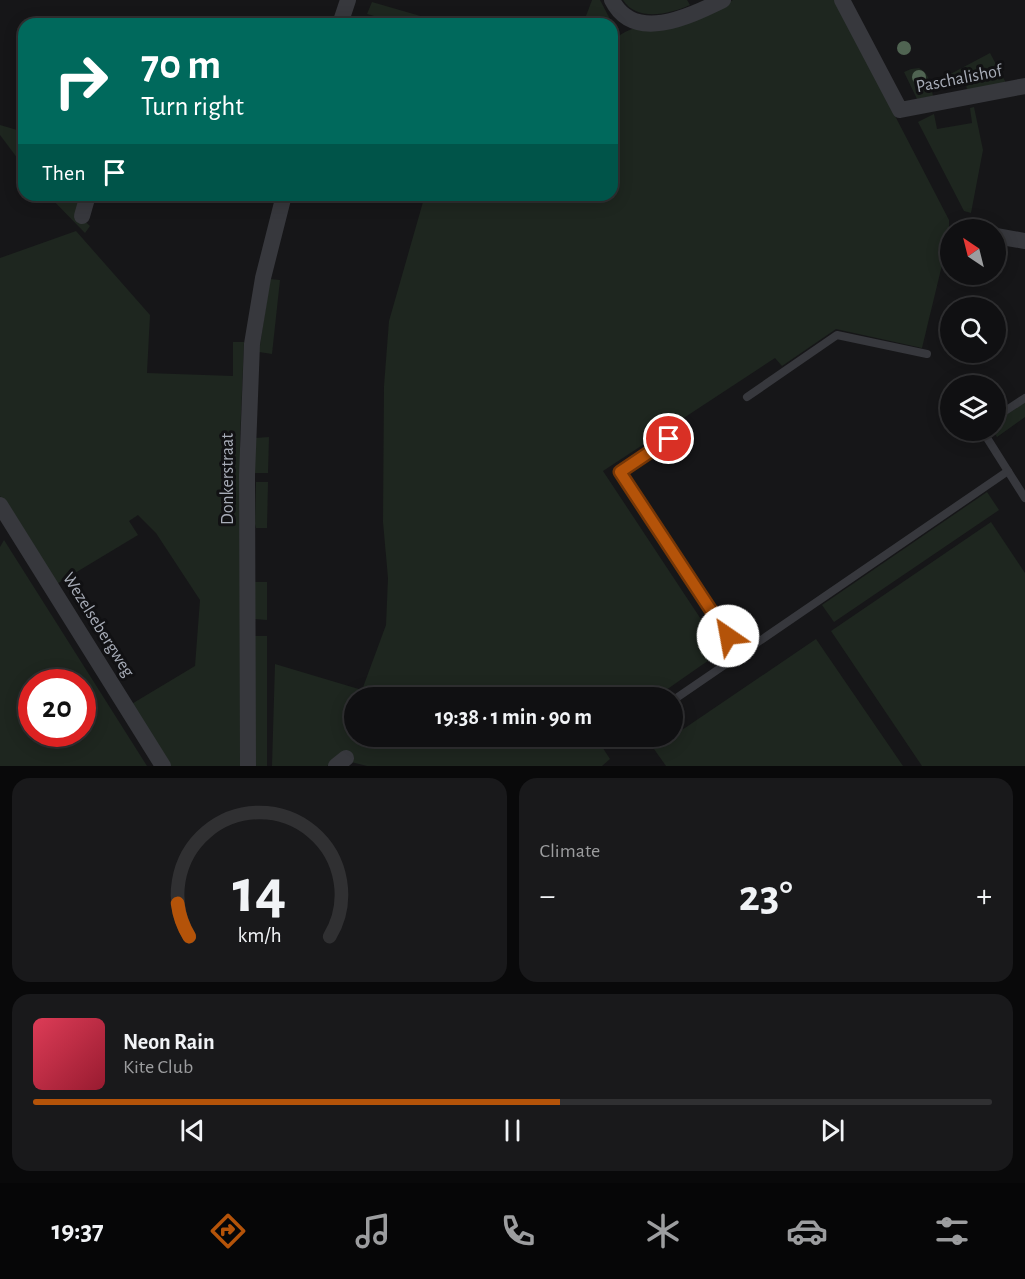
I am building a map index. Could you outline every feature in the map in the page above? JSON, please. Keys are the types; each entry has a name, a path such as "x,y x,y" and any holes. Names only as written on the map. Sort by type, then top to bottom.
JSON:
{"street":[{"path":"342,18 348,0"},
{"path":"612,0 624,16 641,24 686,16 723,0"},
{"name":"Paschalishof","path":"842,0 900,110 1025,86"},
{"path":"82,216 86,201"},
{"name":"Donkerstraat","path":"248,766 247,475 251,356 263,278 282,201"},
{"path":"1006,238 1025,242"},
{"name":"Wezelsebergweg","path":"0,504 163,766"}],"lane":[{"path":"747,397 837,335 927,354"},
{"path":"1006,410 1025,398"},
{"path":"679,444 675,447 669,439 620,472 740,655"},
{"path":"989,441 1025,498"},
{"path":"683,694 1008,471"}],"shaded area":[{"path":"592,0 600,0 609,18 585,18"},
{"path":"623,0 687,0 690,5 664,13 645,14 629,7"},
{"path":"733,0 835,0 948,219 940,219 940,273 922,348 836,329 782,366 775,358 603,471 722,651 670,687 363,687 386,625 388,578 383,522 384,386 389,321 423,201 618,201 618,37 643,26 703,16"},
{"path":"372,2 427,18 381,18 367,14"},
{"path":"990,53 1006,83 967,90 965,77 935,82 934,80 943,78"},
{"path":"919,68 928,77 933,96 917,99 904,72"},
{"path":"974,107 983,150 971,213 964,211 918,122 934,114 937,129 972,123 970,108"},
{"path":"0,125 18,130 18,159 0,135"},
{"path":"54,201 82,201 77,214 90,226 85,233"},
{"path":"76,231 150,315 147,373 233,376 233,342 244,342 240,438 240,766 169,766 130,705 195,666 200,600 156,533 138,515 129,521 138,535 55,585 0,496 0,258"},
{"path":"270,279 280,280 272,354 259,352"},
{"path":"1025,402 1025,417 1006,431 1006,415"},
{"path":"269,437 268,473 255,473 255,438"},
{"path":"256,482 268,482 267,528 256,528 255,524"},
{"path":"987,492 999,510 834,622 822,605"},
{"path":"991,522 1025,573 1025,766 922,766 831,631"},
{"path":"4,540 86,669 18,669 18,747 96,747 96,685 147,766 0,766 0,547"},
{"path":"255,582 267,582 267,620 255,619"},
{"path":"254,636 267,636 267,766 255,766"},
{"path":"816,639 903,766 666,766 654,749 683,747 683,729"},
{"path":"275,664 352,687 344,687 344,747 602,747 610,759 602,766 367,766 351,762 344,754 327,766 272,766"}],"route":[{"path":"669,439 620,472 728,636"}]}
